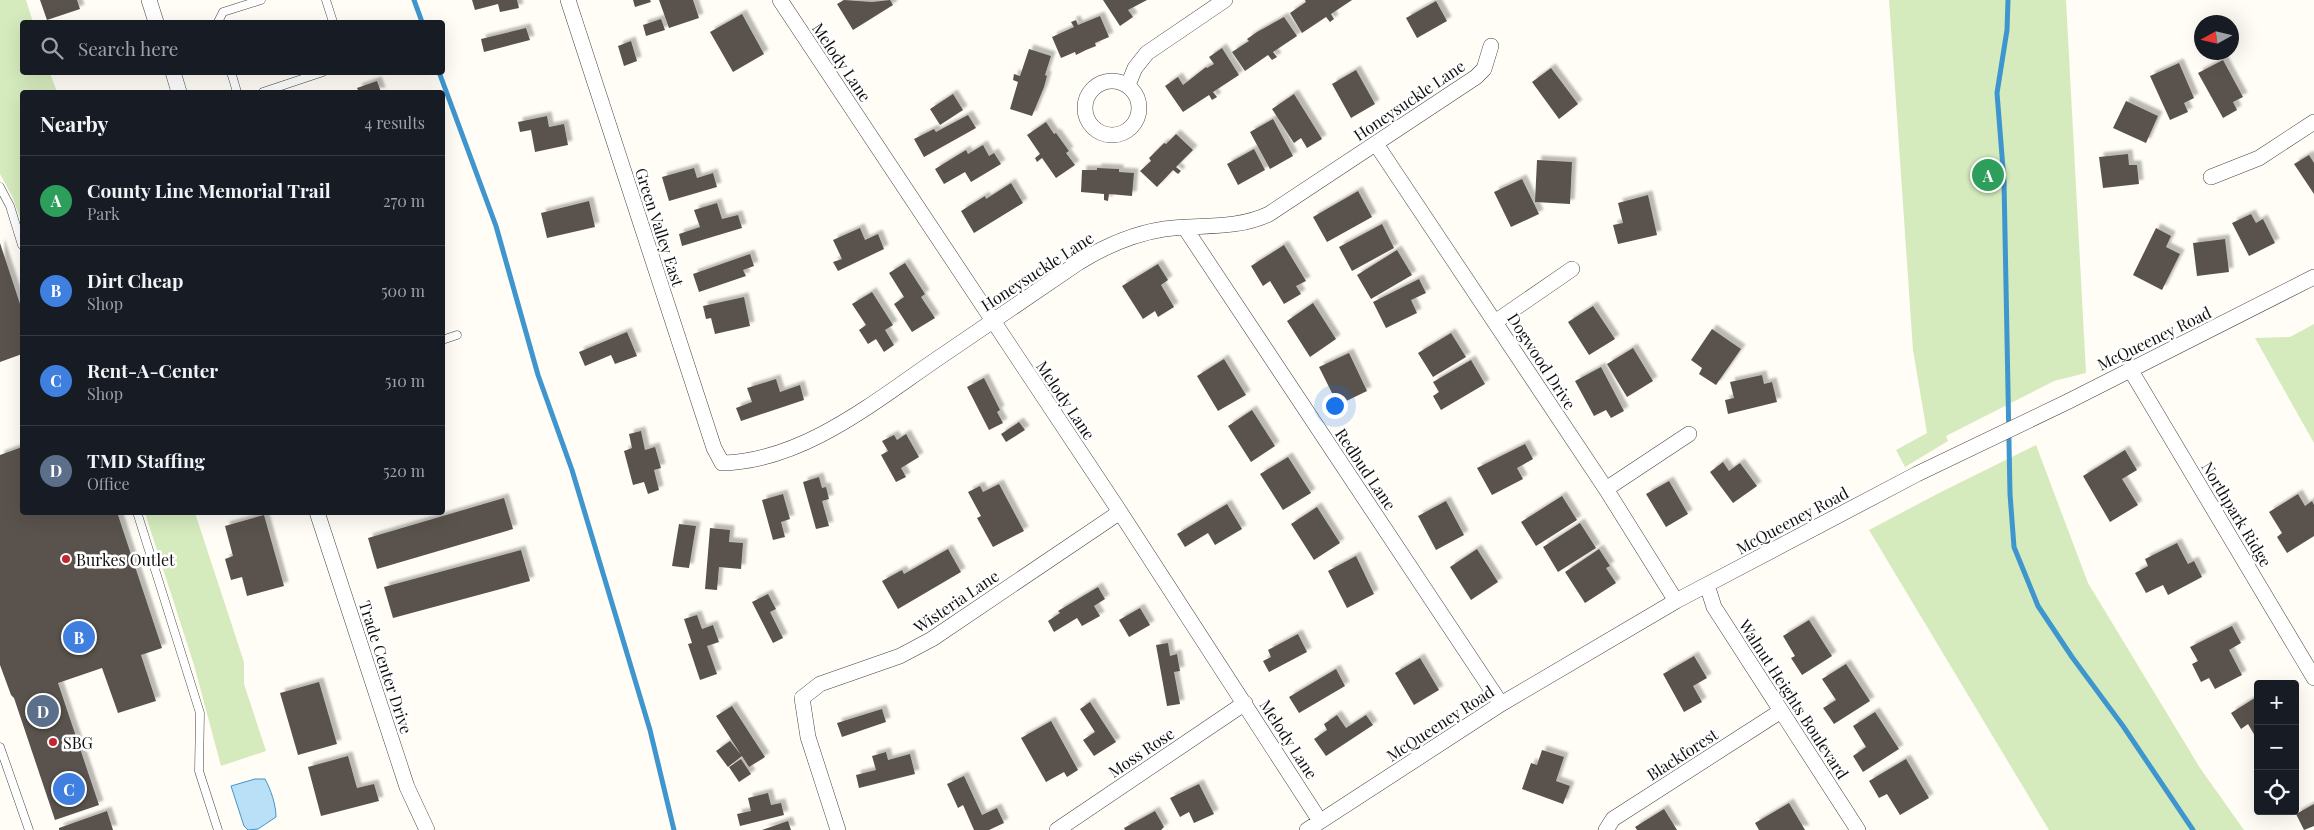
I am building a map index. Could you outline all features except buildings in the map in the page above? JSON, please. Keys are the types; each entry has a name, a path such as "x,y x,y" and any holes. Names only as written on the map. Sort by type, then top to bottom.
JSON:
{"street":[{"path":"149,0 155,20"},
{"name":"Green Valley East","path":"568,0 714,448 722,463"},
{"name":"Melody Lane","path":"780,0 1120,512 1320,821"},
{"path":"1128,85 1135,68 1147,53 1225,0"},
{"name":"Honeysuckle Lane","path":"722,463 737,462 775,453 793,447 831,429 1078,263 1108,246 1140,234 1164,229 1236,225 1260,218 1476,77 1484,69 1491,46"},
{"path":"174,75 178,90"},
{"path":"2211,177 2259,158 2314,122"},
{"name":"Dogwood Drive","path":"1376,144 1606,490 1676,601"},
{"name":"Redbud Lane","path":"1185,228 1501,704"},
{"path":"1495,322 1572,269"},
{"name":"McQueeney Road","path":"1307,830 1501,704 1676,601 1917,474 2061,405 2314,277"},
{"name":"Northpark Ridge","path":"2130,369 2314,678"},
{"path":"1606,490 1689,434"},
{"name":"Wisteria Lane","path":"838,830 808,737 802,698 820,684 900,656 932,639 1120,512"},
{"name":"Trade Center Drive","path":"318,515 408,787 427,830"},
{"name":"Walnut Heights Boulevard","path":"1707,585 1714,607 1858,830"},
{"name":"Moss Rose","path":"1057,830 1245,703"},
{"name":"Blackforest","path":"1606,830 1613,819 1781,711"}],"lane":[{"path":"219,20 223,12 261,0"},
{"path":"326,0 332,20"},
{"path":"232,75 236,90"},
{"path":"269,90 314,75"},
{"path":"0,187 10,206 20,238"},
{"path":"445,339 458,335"},
{"path":"138,515 200,713 199,771 218,830"},
{"path":"0,747 29,830"}],"green space":[{"path":"0,0 26,0 32,20 20,20 20,75 51,75 56,90 20,90 20,218 12,196 0,174"},
{"path":"1889,0 2066,0 2086,373 2054,381 1946,436 1948,441 1905,467 1896,450 1927,433 1913,350"},
{"path":"2314,324 2314,443 2255,338 2290,337"},
{"path":"2036,445 2088,583 2200,768 2244,830 2049,830 1869,530"},
{"path":"146,515 196,515 244,662 244,684 266,751 221,766 194,665"}],"water":[{"path":"255,779 265,779 273,798 276,817 258,829 248,830 244,826 231,786"}],"waterway":[{"path":"414,0 421,20"},
{"path":"2008,0 2007,30 1997,93 2004,181 2010,494 2014,547 2038,606 2072,657 2123,726 2193,830"},
{"path":"440,75 496,226 538,375 572,470 650,730 674,830"}],"place":[{"name":"County Line Memorial Trail","path":"1988,175"},
{"name":"Burkes Outlet","path":"66,559"},
{"name":"Dirt Cheap","path":"79,637"},
{"name":"TMD Staffing","path":"43,711"},
{"name":"SBG","path":"53,742"},
{"name":"Rent-A-Center","path":"69,789"}]}
